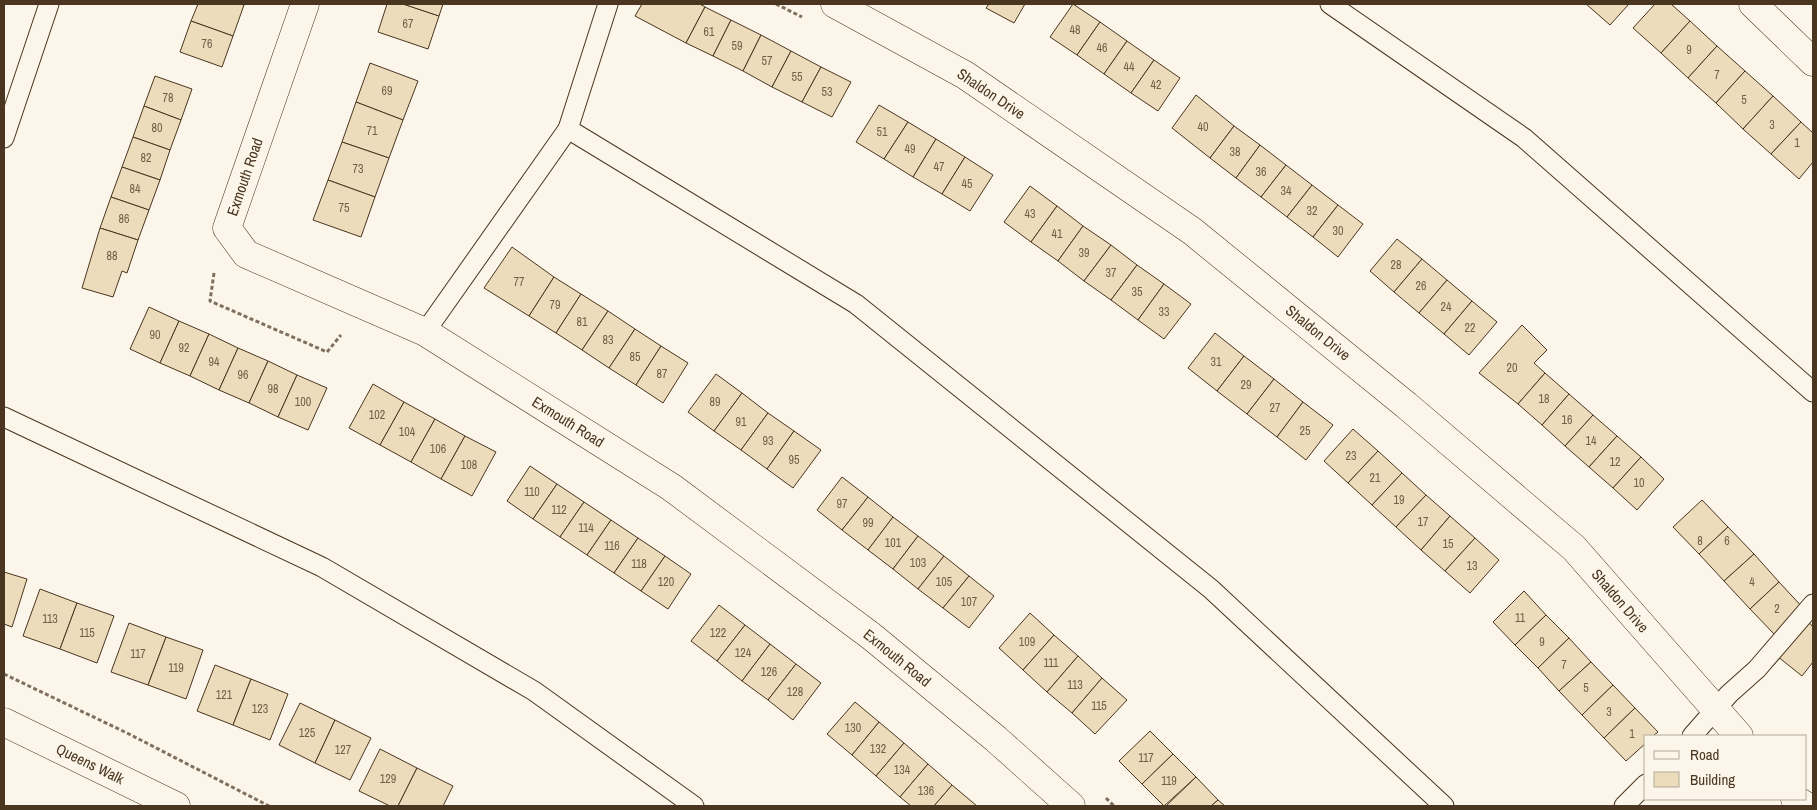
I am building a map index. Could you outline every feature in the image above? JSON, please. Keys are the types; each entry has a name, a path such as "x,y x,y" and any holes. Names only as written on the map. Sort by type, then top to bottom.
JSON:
{"street":[{"name":"Exmouth Road","path":"305,4 228,228 246,254 425,332 672,487 871,636 996,739 1071,806"},
{"name":"Shaldon Drive","path":"835,4 965,76 1192,231 1406,405 1574,548 1738,735"},
{"path":"1753,4 1813,62"},
{"name":"Queens Walk","path":"4,722 176,806"}],"lane":[{"path":"4,138 50,4"},
{"path":"425,332 568,129 608,4"},
{"path":"1330,4 1524,138 1813,392"},
{"path":"568,129 856,304 1211,589 1444,806"},
{"path":"4,417 322,567 534,691 694,806"},
{"path":"1693,735 1729,694 1757,669 1813,604"},
{"path":"1624,806 1644,786"}],"path":[{"path":"776,4 809,20"},
{"path":"215,270 210,301 327,352 344,330"},
{"path":"4,674 129,734 269,806"}],"building":[{"path":"198,4 244,5 233,36 191,21"},
{"path":"387,4 403,4 439,16 428,49 378,32"},
{"path":"403,4 443,4 439,16"},
{"path":"642,4 700,4 705,7 686,43 635,16"},
{"path":"989,4 1025,4 1014,23 986,8"},
{"path":"1073,4 1100,22 1077,55 1050,37"},
{"path":"1586,4 1629,4 1610,25"},
{"path":"1655,4 1671,4 1690,21 1661,53 1633,28"},
{"path":"705,7 731,20 713,56 686,43"},
{"path":"731,20 761,35 743,71 713,56"},
{"path":"191,21 233,36 222,67 180,52"},
{"path":"1690,21 1717,46 1688,78 1661,53"},
{"path":"1100,22 1127,41 1104,74 1077,55"},
{"path":"761,35 791,51 772,87 743,71"},
{"path":"1127,41 1154,60 1131,93 1104,74"},
{"path":"1717,46 1745,71 1716,103 1688,78"},
{"path":"791,51 821,67 802,102 772,87"},
{"path":"1154,60 1180,78 1158,111 1131,93"},
{"path":"370,63 418,81 403,120 356,102"},
{"path":"821,67 851,82 832,117 802,102"},
{"path":"1745,71 1773,96 1743,129 1716,103"},
{"path":"155,76 192,89 181,120 144,106"},
{"path":"1196,95 1234,126 1210,158 1172,128"},
{"path":"1773,96 1801,122 1771,154 1743,129"},
{"path":"356,102 403,120 389,158 342,142"},
{"path":"879,105 908,122 884,159 856,142"},
{"path":"144,106 181,120 170,150 133,137"},
{"path":"908,122 936,139 913,177 884,159"},
{"path":"1801,122 1813,133 1813,162 1799,179 1771,154"},
{"path":"1234,126 1260,145 1236,178 1210,158"},
{"path":"133,137 170,150 160,180 122,167"},
{"path":"936,139 965,157 942,194 913,177"},
{"path":"342,142 389,158 375,197 328,180"},
{"path":"1260,145 1286,165 1261,197 1236,178"},
{"path":"965,157 993,175 970,211 942,194"},
{"path":"1286,165 1312,185 1287,217 1261,197"},
{"path":"122,167 160,180 149,210 111,197"},
{"path":"328,180 375,197 361,237 313,220"},
{"path":"1312,185 1338,205 1313,237 1287,217"},
{"path":"1030,186 1057,206 1031,242 1004,222"},
{"path":"111,197 149,210 138,240 100,228"},
{"path":"1338,205 1363,224 1338,257 1313,237"},
{"path":"1057,206 1083,226 1058,261 1031,242"},
{"path":"1083,226 1111,245 1084,281 1058,261"},
{"path":"100,228 138,240 127,273 122,271 113,297 82,288"},
{"path":"1397,239 1422,259 1394,292 1370,271"},
{"path":"1111,245 1137,265 1111,300 1084,281"},
{"path":"512,247 554,277 529,316 484,288"},
{"path":"1422,259 1447,280 1419,313 1394,292"},
{"path":"1137,265 1164,284 1138,320 1111,300"},
{"path":"554,277 581,294 556,333 529,316"},
{"path":"1447,280 1472,301 1444,334 1419,313"},
{"path":"1164,284 1191,304 1164,339 1138,320"},
{"path":"581,294 608,311 582,350 556,333"},
{"path":"1472,301 1497,322 1469,355 1444,334"},
{"path":"149,307 179,321 160,363 130,349"},
{"path":"608,311 635,329 609,368 582,350"},
{"path":"179,321 209,334 190,376 160,363"},
{"path":"1522,325 1547,350 1534,363 1545,373 1518,404 1479,373"},
{"path":"635,329 661,346 636,385 609,368"},
{"path":"1215,333 1244,356 1217,391 1188,368"},
{"path":"209,334 238,348 219,390 190,376"},
{"path":"661,346 688,363 663,403 636,385"},
{"path":"238,348 268,361 249,403 219,390"},
{"path":"1244,356 1274,379 1247,414 1217,391"},
{"path":"268,361 297,375 278,417 249,403"},
{"path":"1545,373 1569,394 1542,425 1518,404"},
{"path":"716,374 742,393 714,431 688,412"},
{"path":"297,375 327,388 308,430 278,417"},
{"path":"1274,379 1303,402 1277,437 1247,414"},
{"path":"373,384 404,402 380,445 349,428"},
{"path":"742,393 768,413 741,450 714,431"},
{"path":"1569,394 1593,415 1565,446 1542,425"},
{"path":"404,402 435,419 411,462 380,445"},
{"path":"1303,402 1333,425 1306,460 1277,437"},
{"path":"768,413 794,431 767,469 741,450"},
{"path":"1593,415 1617,436 1589,467 1565,446"},
{"path":"435,419 465,436 441,479 411,462"},
{"path":"1353,429 1378,451 1348,483 1324,461"},
{"path":"794,431 821,450 793,488 767,469"},
{"path":"465,436 496,452 472,496 441,479"},
{"path":"1617,436 1641,457 1613,488 1589,467"},
{"path":"1378,451 1402,473 1372,505 1348,483"},
{"path":"1641,457 1664,479 1637,510 1613,488"},
{"path":"530,466 557,484 533,519 507,501"},
{"path":"1402,473 1426,495 1396,527 1372,505"},
{"path":"842,477 868,497 842,530 817,510"},
{"path":"557,484 584,502 560,537 533,519"},
{"path":"1426,495 1450,516 1421,550 1396,527"},
{"path":"868,497 893,517 868,550 842,530"},
{"path":"1702,500 1728,527 1699,554 1673,527"},
{"path":"584,502 611,520 587,555 560,537"},
{"path":"1450,516 1475,538 1445,571 1421,550"},
{"path":"893,517 918,536 893,569 868,550"},
{"path":"611,520 638,538 614,573 587,555"},
{"path":"1728,527 1754,554 1724,581 1699,554"},
{"path":"918,536 944,556 918,589 893,569"},
{"path":"638,538 665,556 641,591 614,573"},
{"path":"1475,538 1499,560 1470,593 1445,571"},
{"path":"1754,554 1779,582 1750,609 1724,581"},
{"path":"665,556 691,574 668,609 641,591"},
{"path":"944,556 969,576 943,608 918,589"},
{"path":"4,572 27,579 12,627 4,624"},
{"path":"969,576 994,596 969,628 943,608"},
{"path":"1779,582 1805,610 1776,636 1750,609"},
{"path":"40,589 77,603 60,649 23,636"},
{"path":"1524,591 1546,615 1515,645 1493,622"},
{"path":"77,603 114,616 97,663 60,649"},
{"path":"719,605 745,625 717,661 691,641"},
{"path":"1030,613 1054,635 1023,670 999,648"},
{"path":"1546,615 1569,638 1538,668 1515,645"},
{"path":"1805,618 1813,627 1813,662 1802,676 1772,652"},
{"path":"129,623 166,637 148,685 111,672"},
{"path":"745,625 770,644 742,681 717,661"},
{"path":"1054,635 1078,656 1047,692 1023,670"},
{"path":"166,637 203,650 186,699 148,685"},
{"path":"1569,638 1591,662 1559,691 1538,668"},
{"path":"770,644 796,664 768,700 742,681"},
{"path":"1078,656 1102,678 1072,713 1047,692"},
{"path":"1591,662 1613,685 1582,715 1559,691"},
{"path":"796,664 821,683 793,720 768,700"},
{"path":"215,665 251,679 233,725 197,711"},
{"path":"1102,678 1127,700 1095,734 1072,713"},
{"path":"251,679 288,694 270,740 233,725"},
{"path":"1613,685 1635,708 1604,738 1582,715"},
{"path":"855,702 879,722 852,755 827,734"},
{"path":"300,703 335,720 315,763 279,745"},
{"path":"1635,708 1658,732 1654,735 1644,735 1644,745 1626,761 1604,738"},
{"path":"335,720 371,738 350,780 315,763"},
{"path":"879,722 904,743 876,776 852,755"},
{"path":"1150,731 1173,754 1142,784 1119,761"},
{"path":"904,743 928,764 900,797 876,776"},
{"path":"380,749 417,768 398,806 390,806 359,791"},
{"path":"1173,754 1196,777 1164,806 1142,784"},
{"path":"928,764 952,785 934,806 911,806 900,797"},
{"path":"417,768 453,786 443,806 398,806"},
{"path":"1196,777 1218,800 1211,806 1166,806"},
{"path":"952,785 977,806 934,806"},
{"path":"1218,800 1225,806 1211,806"}]}
